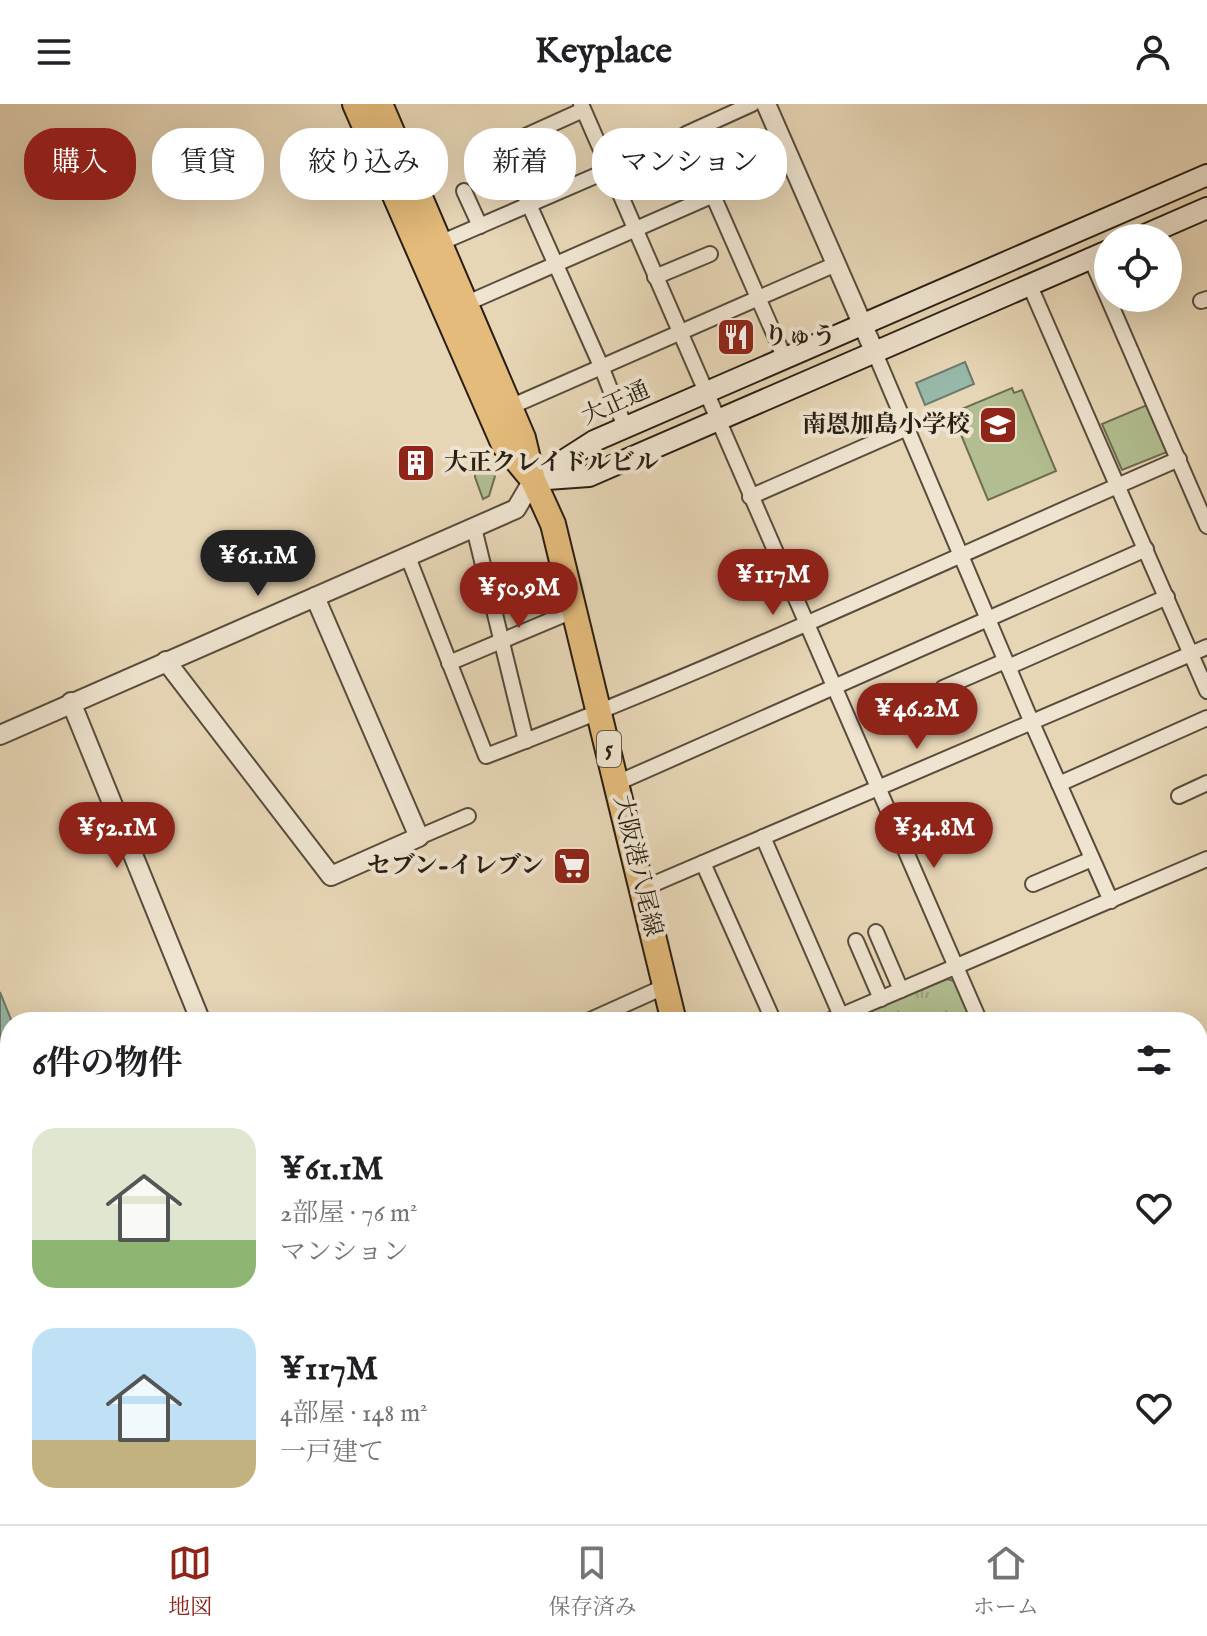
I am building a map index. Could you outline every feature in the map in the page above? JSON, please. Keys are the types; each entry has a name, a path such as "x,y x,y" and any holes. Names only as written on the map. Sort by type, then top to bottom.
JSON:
{"main road":[{"name":"大阪港八尾線","path":"355,104 504,445 533,480"},
{"name":"大阪港八尾線","path":"380,104 523,438 533,480 553,524 672,1012"},
{"name":"大正通","path":"533,480 583,447 625,427 1207,175"},
{"path":"1170,224 1207,208"},
{"path":"533,480 589,476 1094,257"}],"street":[{"path":"699,128 752,104"},
{"path":"766,104 1111,901"},
{"path":"539,128 582,107 592,130"},
{"path":"787,163 791,161"},
{"path":"440,243 592,178"},
{"path":"468,200 480,226"},
{"path":"528,200 625,427"},
{"path":"622,200 976,1012"},
{"path":"465,304 701,200"},
{"path":"714,200 785,359"},
{"path":"655,277 710,254"},
{"path":"510,407 836,264"},
{"path":"1030,286 1207,691"},
{"path":"1121,312 1207,526"},
{"path":"750,497 907,428"},
{"path":"408,557 486,756 600,711 961,557 1179,459"},
{"path":"0,735 516,509 533,480"},
{"path":"474,528 526,741"},
{"path":"617,783 1146,549"},
{"path":"315,597 419,837"},
{"path":"943,688 1167,597"},
{"path":"449,663 575,610"},
{"path":"642,889 1207,647"},
{"path":"166,661 331,876 468,816"},
{"path":"71,702 197,1012"},
{"path":"1059,784 1207,718"},
{"path":"1179,796 1207,783"},
{"path":"763,837 839,1012"},
{"path":"1033,884 1092,859"},
{"path":"850,1012 1207,859"},
{"path":"703,863 770,1012"},
{"path":"876,932 901,990"},
{"path":"856,941 881,999"},
{"path":"608,1012 666,986"}],"green space":[{"path":"1012,388 1014,393 1022,390 1056,471 988,500 952,413"},
{"path":"1147,405 1167,452 1122,470 1102,424"},
{"path":"484,451 495,476 489,496 483,499 475,477 477,454"},
{"path":"947,979 954,981 968,1012 869,1012"}],"shaded area":[{"path":"965,362 974,384 925,405 916,383"},
{"path":"0,992 8,1012 0,1012"}],"place":[{"name":"りゅう","path":"736,337"},
{"name":"南恩加島小学校","path":"998,425"},
{"name":"大正クレイドルビル","path":"416,463"},
{"name":"セブン-イレブン","path":"572,866"}]}
